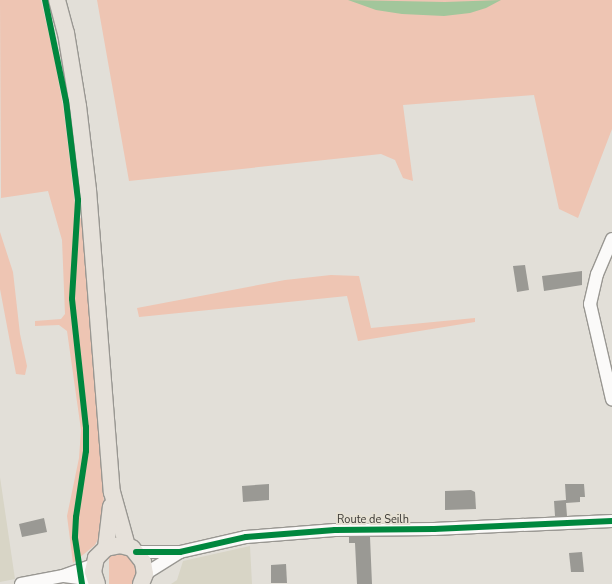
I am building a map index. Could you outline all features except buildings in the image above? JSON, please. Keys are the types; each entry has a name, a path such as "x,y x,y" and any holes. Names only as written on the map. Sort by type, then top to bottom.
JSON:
{"main road":[{"path":"57,0 74,84 88,190 112,492 106,548 95,576"},
{"path":"112,492 131,549 143,562 143,579"},
{"path":"106,548 112,545 131,549"}],"street":[{"path":"612,239 597,274 590,304 612,399"},
{"name":"Route de Seilh","path":"131,549 180,552 246,537 327,530 441,529 612,521"},
{"name":"Route de Seilh","path":"143,579 180,552"},
{"path":"21,584 63,576 95,576"}],"shaded area":[{"path":"0,0 41,0 54,56 64,112 76,213 83,221 103,470 104,511 100,535 95,545 73,563 67,516 79,458 81,430 67,331 59,325 35,326 35,321 61,319 65,314 62,240 48,191 1,198"},
{"path":"97,0 612,0 612,129 578,218 559,209 534,95 403,105 413,181 403,178 395,160 381,154 129,181"},
{"path":"348,0 445,2 501,0 486,8 470,13 444,16 402,14 376,10"},
{"path":"0,232 13,272 20,334 27,366 25,375 16,374 0,289"},
{"path":"331,275 359,276 371,328 475,318 475,322 358,341 347,296 139,317 137,308 285,280"},
{"path":"0,477 15,579 0,582"},
{"path":"250,546 252,584 171,584 177,580 183,561"},
{"path":"127,552 137,565 137,579 132,584 109,584 109,553"}],"cycle path":[{"path":"45,0 66,101 78,200 72,299 86,427 86,451 76,517 75,538 82,584"},
{"path":"136,552 180,552 246,537 335,530 434,529 612,521"}]}
